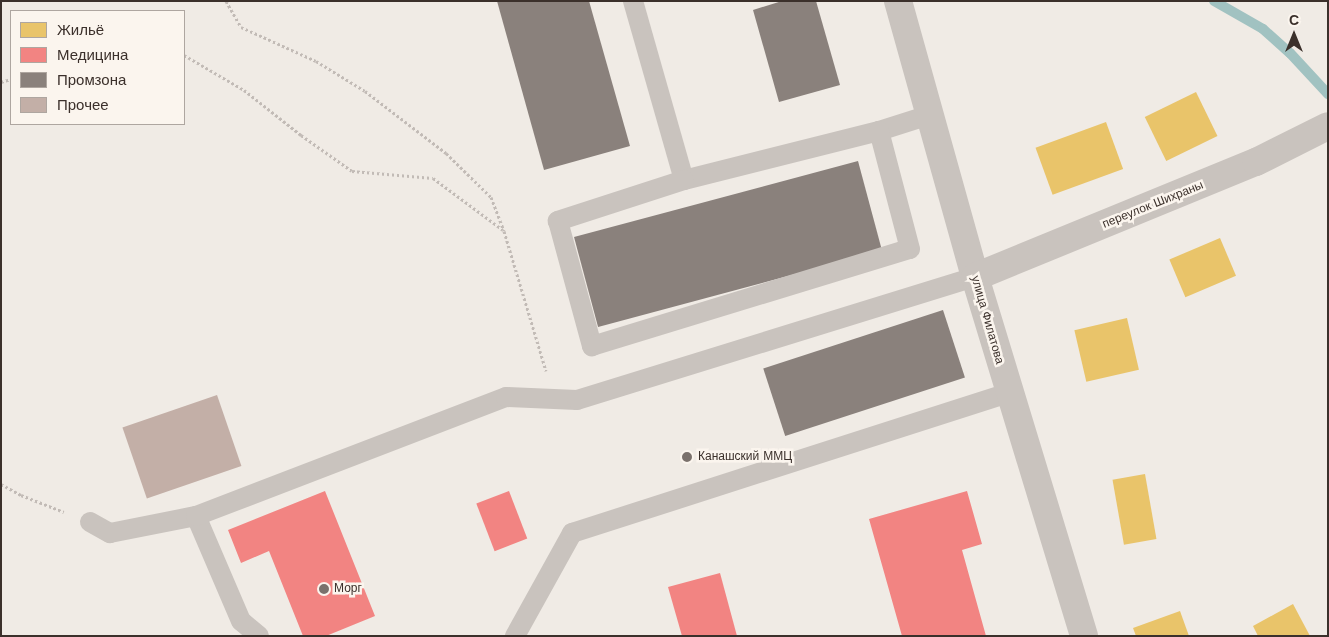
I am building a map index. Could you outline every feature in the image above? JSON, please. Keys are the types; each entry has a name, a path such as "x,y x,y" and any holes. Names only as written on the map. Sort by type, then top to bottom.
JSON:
{"street":[{"name":"улица Филатова","path":"898,1 975,278 1084,636"},
{"name":"переулок Шихраны","path":"975,278 1256,162 1328,126"}],"lane":[{"path":"633,1 684,180"},
{"path":"879,131 910,249 592,346 558,220 684,180 879,131 929,115"},
{"path":"90,522 110,532 196,516 506,398 577,400 975,278"},
{"path":"515,636 572,532 1009,393"},
{"path":"196,516 241,621 259,636"}],"path":[{"path":"226,1 241,27 316,62 365,91 446,153 491,196 504,231 547,376 577,400"},
{"path":"185,56 244,90 301,135 352,171 433,178 504,231"},
{"path":"1,484 90,522"}],"building: Жильё":[{"path":"1196,92 1217,136 1166,161 1145,117"},
{"path":"1106,122 1123,169 1053,195 1036,148"},
{"path":"1220,238 1236,276 1185,297 1169,259"},
{"path":"1127,318 1139,370 1086,382 1074,330"},
{"path":"1145,474 1156,539 1124,545 1113,480"},
{"path":"1293,604 1310,636 1258,636 1253,626"},
{"path":"1180,611 1189,636 1136,636 1133,628"}],"building: Медицина":[{"name":"Морг","path":"325,491 375,616 326,636 303,636 269,551 241,563 228,530"},
{"path":"509,491 527,539 495,551 476,504"},
{"path":"967,491 982,544 962,550 986,636 902,636 869,519"},
{"path":"720,573 737,636 682,636 668,587"}],"building: Промзона":[{"path":"497,1 589,1 630,146 544,170"},
{"path":"782,1 816,1 840,85 779,102 753,10"},
{"path":"858,161 882,251 598,327 574,237"},
{"path":"943,310 965,378 785,436 763,368"}],"building: Прочее":[{"path":"217,395 241,466 147,498 122,428"}],"waterway":[{"path":"1214,1 1263,29 1290,53 1328,94"}],"place":[{"name":"Канашский ММЦ","path":"687,457"},
{"name":"Морг","path":"324,589"}]}
